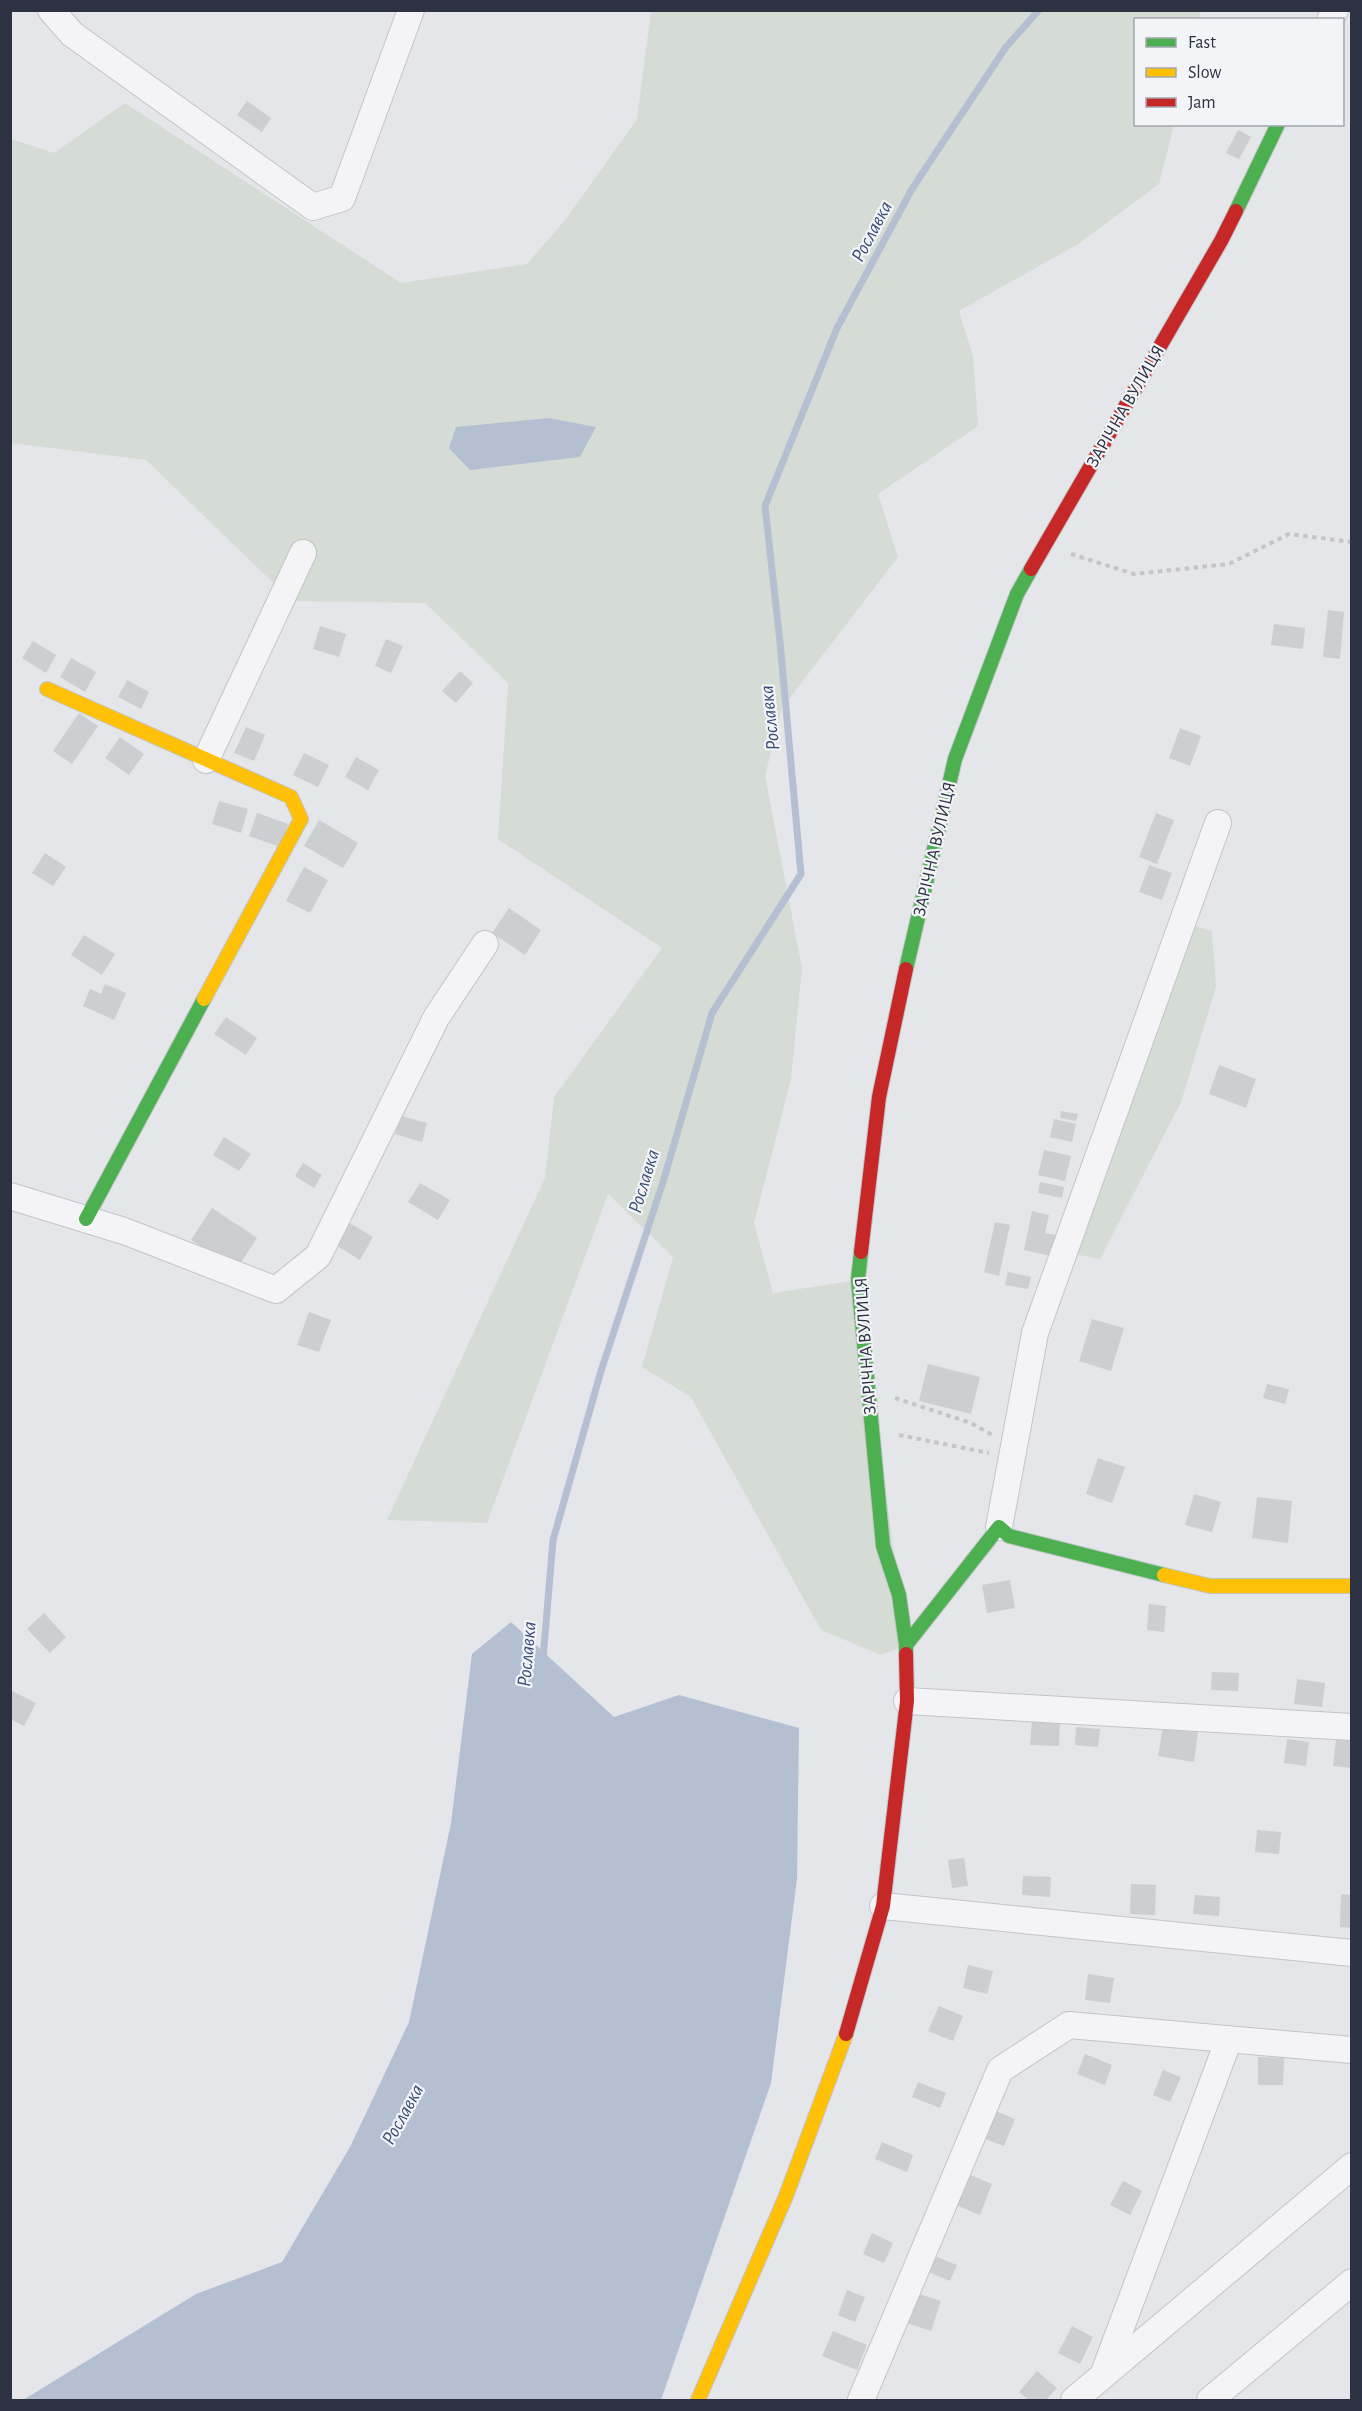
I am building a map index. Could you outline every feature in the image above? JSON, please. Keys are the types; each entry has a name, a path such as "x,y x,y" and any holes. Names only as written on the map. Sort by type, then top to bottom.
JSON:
{"street":[{"path":"51,10 72,33 313,207 342,198 411,10"},
{"name":"ЗАРІЧНА ВУЛИЦЯ","path":"698,2400 786,2196 854,2016 883,1906 907,1701 906,1645 899,1595 883,1546 858,1280 882,1086 914,934 955,759 1017,594 1221,241 1277,126"},
{"path":"206,760 303,553"},
{"path":"47,689 291,798 301,819 86,1219"},
{"path":"906,1645 999,1527 1035,1333 1218,823"},
{"path":"10,1196 123,1231 276,1290 318,1256 436,1018 485,944"},
{"path":"999,1527 1009,1536 1210,1586 1352,1586"},
{"path":"907,1701 1352,1727"},
{"path":"883,1906 1352,1953"},
{"path":"861,2400 1000,2070 1069,2025 1352,2050"},
{"path":"1104,2373 1229,2039"},
{"path":"1074,2400 1352,2166"},
{"path":"1210,2400 1352,2282"}],"path":[{"path":"1044,546 1134,574 1230,564 1289,534 1352,542"},
{"path":"868,1389 971,1423 1012,1452"},
{"path":"872,1430 1012,1452"}],"shaded area":[{"path":"651,11 1201,11 1199,18 1134,18 1134,126 1174,126 1159,184 1078,244 959,311 973,356 978,426 878,494 898,557 782,708 765,776 802,968 791,1079 754,1223 773,1293 858,1280 906,1645 881,1655 821,1630 691,1397 642,1367 673,1257 608,1194 487,1523 387,1520 545,1178 554,1097 662,948 498,839 508,683 425,603 292,601 146,460 11,443 11,139 54,153 125,103 401,283 527,264 566,219 637,119"},
{"path":"1192,925 1212,931 1216,987 1181,1102 1100,1259 1075,1254"}],"water":[{"path":"549,418 596,427 580,457 470,470 449,448 456,427"},
{"path":"511,1622 614,1717 679,1695 799,1728 797,1879 771,2083 661,2400 23,2400 196,2294 282,2262 350,2147 409,2022 451,1823 472,1654"}],"building":[{"path":"247,101 271,118 262,132 237,115"},
{"path":"1238,130 1251,137 1239,159 1226,153"},
{"path":"1328,610 1344,612 1340,659 1323,657"},
{"path":"1274,624 1305,628 1303,649 1271,645"},
{"path":"320,626 346,634 339,657 313,649"},
{"path":"386,639 403,646 391,673 375,666"},
{"path":"33,641 56,655 46,673 22,658"},
{"path":"71,658 96,672 85,692 60,677"},
{"path":"460,671 473,683 456,703 442,691"},
{"path":"127,680 149,692 141,709 118,697"},
{"path":"79,713 98,726 72,764 53,751"},
{"path":"246,727 265,735 254,761 234,753"},
{"path":"1180,728 1201,736 1190,766 1169,758"},
{"path":"120,737 144,754 129,775 105,758"},
{"path":"304,753 329,765 318,787 293,775"},
{"path":"356,757 379,770 368,790 345,777"},
{"path":"219,801 248,809 241,833 212,824"},
{"path":"257,813 288,824 280,847 249,836"},
{"path":"1156,813 1174,820 1157,864 1139,857"},
{"path":"319,820 358,843 343,868 304,846"},
{"path":"45,853 66,867 53,886 32,873"},
{"path":"1149,865 1172,873 1162,900 1139,892"},
{"path":"304,867 328,880 310,913 286,901"},
{"path":"509,908 541,930 525,955 492,933"},
{"path":"84,935 115,954 102,975 71,955"},
{"path":"105,984 126,993 114,1020 83,1006 90,989 101,994"},
{"path":"226,1017 257,1038 246,1055 214,1034"},
{"path":"1219,1065 1256,1079 1246,1108 1209,1094"},
{"path":"1061,1111 1078,1114 1076,1121 1060,1118"},
{"path":"401,1116 427,1123 422,1142 395,1134"},
{"path":"1054,1119 1076,1124 1072,1142 1050,1137"},
{"path":"224,1137 251,1154 239,1171 213,1155"},
{"path":"1044,1150 1071,1156 1065,1181 1038,1175"},
{"path":"303,1163 322,1175 314,1188 295,1176"},
{"path":"1040,1182 1064,1187 1062,1198 1038,1193"},
{"path":"420,1183 450,1200 438,1220 408,1202"},
{"path":"212,1208 257,1238 236,1270 191,1240"},
{"path":"1032,1211 1049,1215 1045,1233 1055,1235 1051,1256 1024,1250"},
{"path":"345,1220 373,1237 360,1260 332,1243"},
{"path":"995,1222 1010,1225 999,1276 984,1272"},
{"path":"1008,1272 1031,1277 1028,1289 1005,1285"},
{"path":"309,1312 331,1320 319,1352 297,1345"},
{"path":"1092,1319 1124,1328 1111,1371 1079,1361"},
{"path":"928,1364 980,1377 971,1414 919,1401"},
{"path":"1267,1384 1289,1389 1285,1404 1263,1398"},
{"path":"1098,1458 1125,1467 1112,1503 1086,1494"},
{"path":"1194,1494 1221,1502 1212,1532 1185,1525"},
{"path":"1257,1497 1292,1501 1288,1543 1252,1538"},
{"path":"1010,1580 1015,1608 987,1613 982,1585"},
{"path":"1149,1604 1166,1606 1164,1632 1147,1630"},
{"path":"44,1613 66,1637 50,1653 27,1629"},
{"path":"1212,1672 1239,1673 1238,1691 1211,1690"},
{"path":"1297,1679 1325,1683 1322,1707 1294,1704"},
{"path":"10,1690 36,1703 24,1726 10,1719"},
{"path":"1032,1720 1060,1721 1059,1746 1030,1745"},
{"path":"1076,1727 1100,1729 1098,1747 1075,1745"},
{"path":"1163,1727 1198,1732 1194,1762 1158,1756"},
{"path":"1287,1739 1309,1742 1306,1766 1284,1763"},
{"path":"1336,1739 1352,1741 1352,1768 1333,1766"},
{"path":"1257,1830 1281,1832 1279,1854 1255,1852"},
{"path":"964,1858 968,1886 952,1888 948,1860"},
{"path":"1023,1876 1051,1877 1050,1897 1022,1895"},
{"path":"1131,1884 1156,1885 1155,1915 1130,1914"},
{"path":"1341,1894 1352,1895 1352,1928 1340,1927"},
{"path":"1195,1895 1220,1897 1219,1916 1193,1914"},
{"path":"968,1965 993,1971 987,1994 963,1988"},
{"path":"1088,1974 1114,1978 1110,2003 1085,2000"},
{"path":"939,2006 963,2016 953,2041 928,2031"},
{"path":"1085,2054 1112,2065 1105,2085 1077,2074"},
{"path":"1258,2057 1284,2058 1283,2085 1258,2085"},
{"path":"1163,2070 1181,2077 1170,2102 1153,2095"},
{"path":"918,2082 946,2093 940,2108 912,2097"},
{"path":"991,2109 1015,2119 1004,2146 980,2137"},
{"path":"882,2142 913,2155 907,2172 875,2159"},
{"path":"966,2173 992,2184 980,2215 953,2204"},
{"path":"1123,2181 1142,2191 1130,2215 1110,2205"},
{"path":"872,2233 893,2243 884,2263 863,2254"},
{"path":"932,2255 957,2265 950,2281 926,2271"},
{"path":"847,2290 865,2297 855,2322 838,2315"},
{"path":"913,2292 941,2301 931,2331 903,2322"},
{"path":"1072,2326 1093,2337 1080,2364 1058,2353"},
{"path":"833,2331 867,2345 857,2370 822,2356"},
{"path":"1037,2371 1057,2388 1046,2400 1029,2400 1019,2392"}],"waterway":[{"name":"Рославка","path":"543,1659 553,1540 601,1371 664,1179 712,1013 801,874 765,506 837,328 912,189 1006,47 1039,10"}],"traffic: fast":[{"path":"1236,211 1277,126"},
{"path":"906,969 955,759 1017,594 1031,569"},
{"path":"86,1219 204,999"},
{"path":"861,1252 858,1280 883,1546 899,1595 906,1645"},
{"path":"906,1654 906,1645 999,1527 1009,1536 1164,1575"}],"traffic: slow":[{"path":"47,689 291,797 301,819 204,999"},
{"path":"1164,1575 1210,1586 1352,1586"},
{"path":"698,2400 786,2196 846,2034"}],"traffic: jam":[{"path":"1031,569 1221,241 1236,211"},
{"path":"861,1252 879,1097 906,969"},
{"path":"846,2034 883,1906 907,1701 906,1654"}]}
